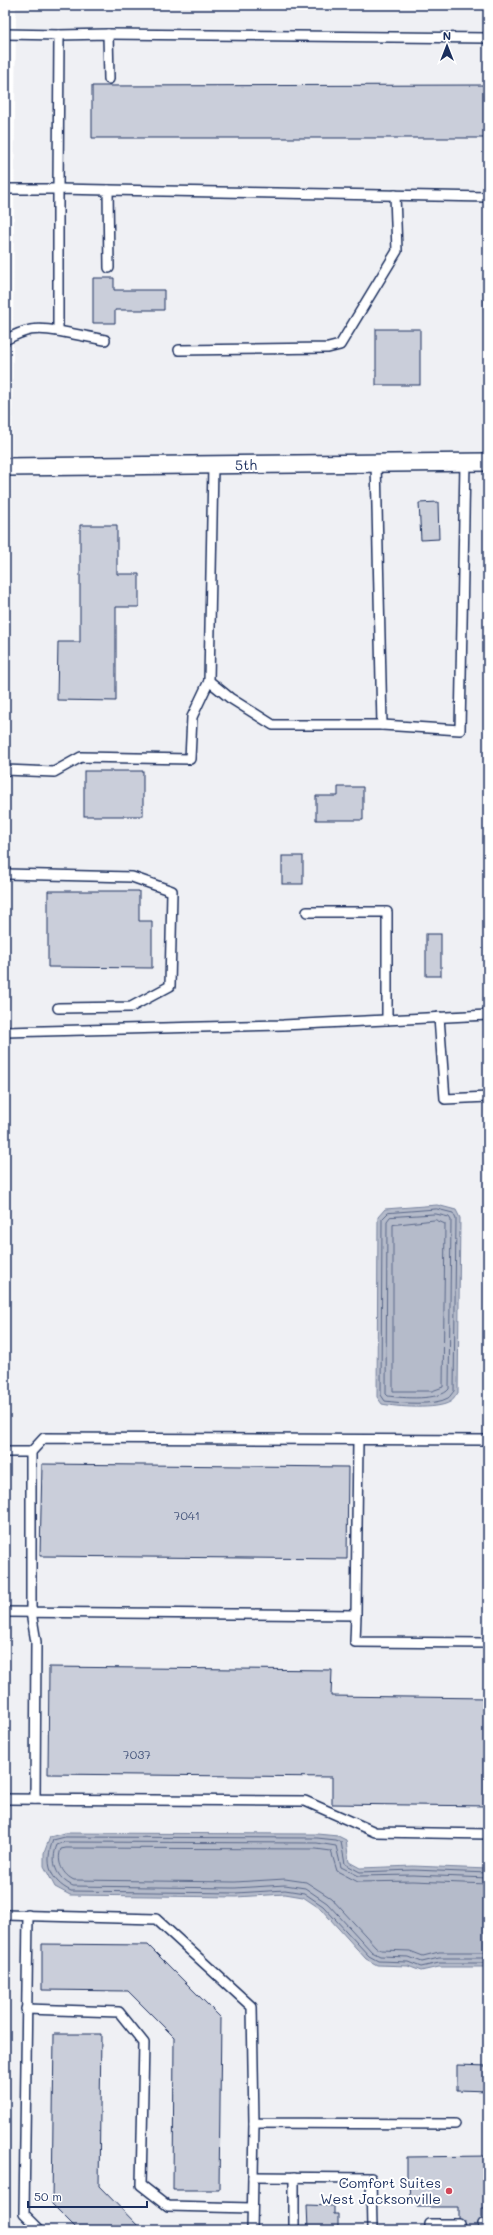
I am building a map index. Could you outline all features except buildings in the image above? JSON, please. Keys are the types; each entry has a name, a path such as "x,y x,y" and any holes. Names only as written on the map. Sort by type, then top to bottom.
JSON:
{"street":[{"name":"5th","path":"5,467 488,462"}],"lane":[{"path":"5,34 488,38"},
{"path":"108,34 108,79"},
{"path":"58,331 59,35"},
{"path":"5,188 488,197"},
{"path":"108,190 109,268"},
{"path":"179,350 328,348 340,345 397,251 395,195"},
{"path":"5,340 22,331 38,328 105,340"},
{"path":"209,681 230,698 273,725 382,726 460,730 465,462"},
{"path":"376,463 382,726"},
{"path":"5,770 54,772 81,757 190,759 192,717 209,681 213,465"},
{"path":"5,874 132,877 172,891 170,986 131,1007 58,1008"},
{"path":"307,912 387,912 387,1020"},
{"path":"5,1032 283,1025 488,1015"},
{"path":"439,1017 445,1099 488,1097"},
{"path":"5,1452 30,1452 44,1438 488,1440"},
{"path":"358,1440 355,1642 488,1643"},
{"path":"30,1452 31,1612 36,1642 35,1800"},
{"path":"5,1612 356,1615"},
{"path":"5,1799 305,1801 375,1832 488,1834"},
{"path":"5,1915 156,1919 252,2007 254,2123 252,2230"},
{"path":"28,1915 24,2214 40,2230"},
{"path":"26,2009 119,2012 144,2043 141,2185 168,2206 252,2208"},
{"path":"254,2123 455,2124"},
{"path":"253,2177 371,2178 372,2230"},
{"path":"294,2177 294,2230"},
{"path":"430,2230 430,2224 459,2224"}],"shaded area":[{"path":"16,5 488,5 488,1869 413,1866 360,1868 349,1862 345,1840 254,1833 50,1837 44,1853 44,1866 70,1895 236,1897 285,1894 303,1897 321,1909 377,1965 408,1966 421,1971 439,1967 488,1967 488,2230 5,2230 5,1225"}],"water":[{"path":"488,274 488,414 483,281"},
{"path":"437,1205 456,1210 460,1218 458,1393 451,1401 444,1405 406,1407 382,1404 377,1397 378,1217 385,1209"},
{"path":"64,1833 317,1834 338,1836 346,1840 349,1862 360,1868 413,1866 488,1869 488,1967 439,1967 421,1971 408,1966 377,1965 366,1959 321,1909 303,1897 285,1894 236,1897 70,1895 55,1887 44,1866 44,1853 50,1837"}],"place":[{"name":"Comfort Suites West Jacksonville","path":"449,2191"}]}
